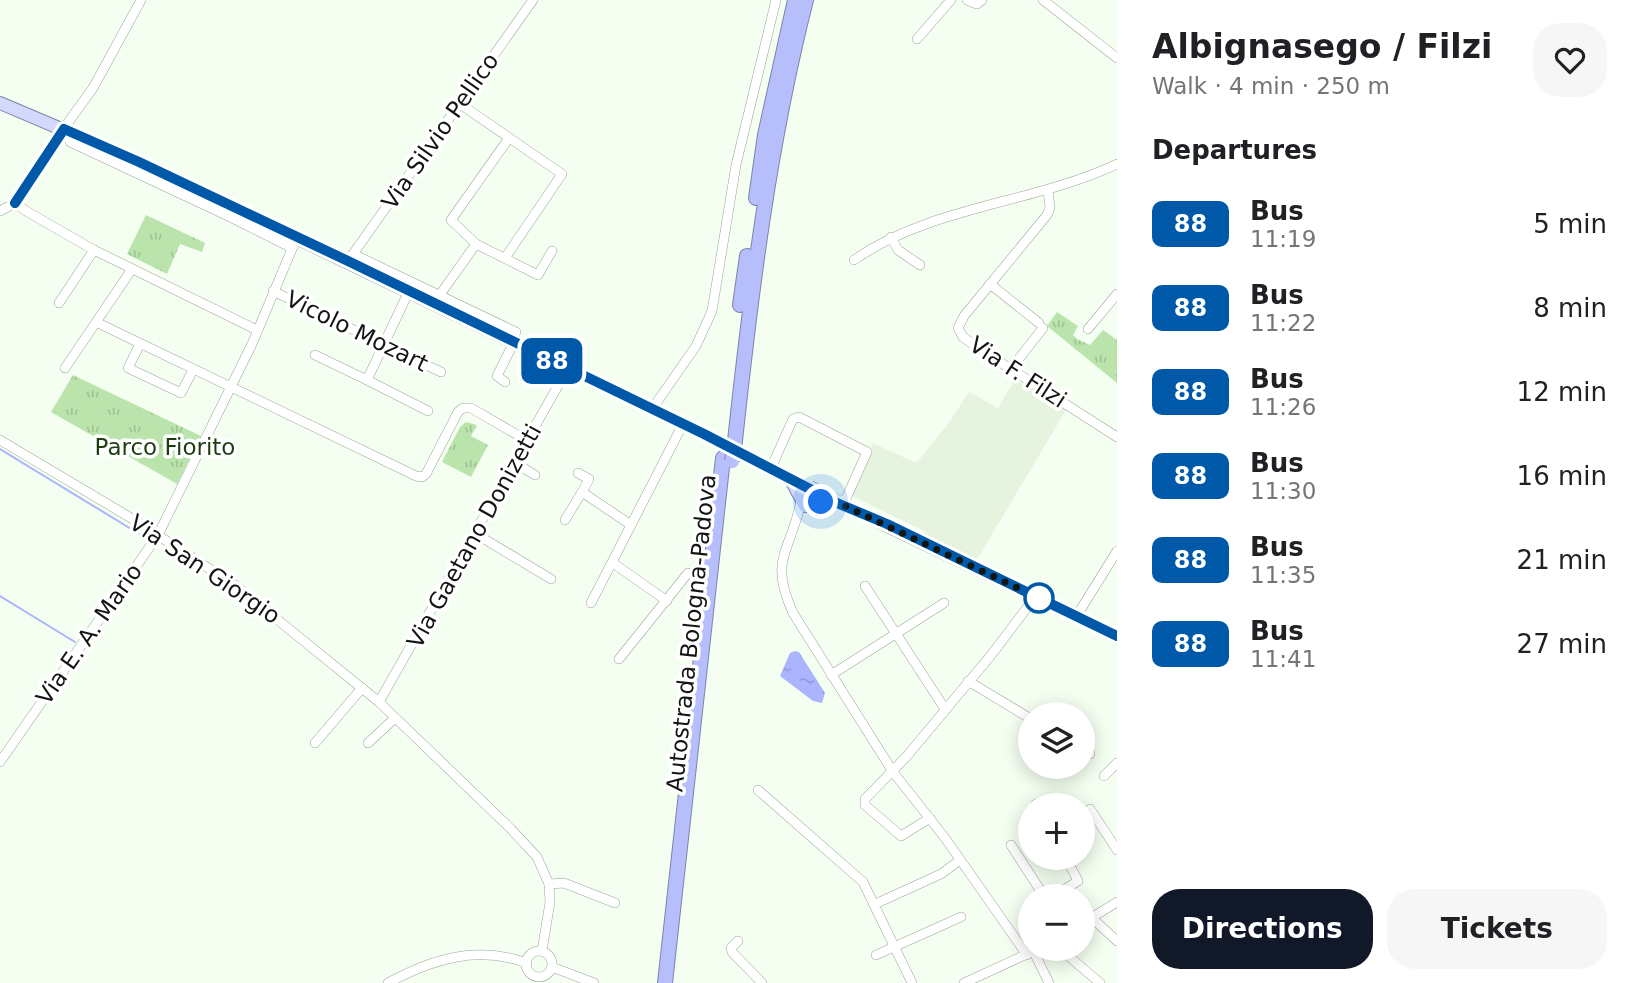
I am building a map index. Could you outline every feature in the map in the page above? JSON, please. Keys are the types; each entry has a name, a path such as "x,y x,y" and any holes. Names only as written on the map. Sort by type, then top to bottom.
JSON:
{"highway":[{"name":"Autostrada Bologna-Padova","path":"675,983 705,711 743,279 765,135 795,0"},
{"name":"Autostrada Bologna-Padova","path":"730,440 776,135 806,0"},
{"name":"Autostrada Bologna-Padova","path":"665,983 728,460"}],"main road":[{"path":"0,103 139,162 294,243 350,258 409,291 436,299 788,477 809,498 840,504 1117,636"}],"street":[{"path":"0,211 15,203 93,88 141,0"},
{"name":"Via Silvio Pellico","path":"350,258 533,0"},
{"path":"652,409 696,346 712,312 739,153 776,0"},
{"path":"917,39 951,0"},
{"path":"967,0 974,4 982,0"},
{"path":"1043,0 1117,58"},
{"path":"460,104 562,174 505,258"},
{"path":"509,138 451,220 476,244 538,275 552,251"},
{"path":"854,260 891,237 918,226 1048,190 1117,164"},
{"name":"Via F. Filzi","path":"1048,190 1050,208 1047,215 964,316 958,328 963,337 1010,370 1117,437"},
{"path":"15,203 94,250 257,330"},
{"path":"891,237 898,250 920,265"},
{"name":"Via E. A. Mario","path":"0,762 158,534 257,330 294,243"},
{"path":"350,258 436,299 476,244"},
{"path":"58,303 94,250"},
{"path":"65,368 98,323 132,269"},
{"path":"990,284 1041,326 1010,370"},
{"name":"Vicolo Mozart","path":"274,291 441,372"},
{"path":"367,380 409,291"},
{"path":"1088,329 1117,294"},
{"path":"98,323 416,476 422,477 426,474 458,412 463,408 471,408 528,441"},
{"path":"505,382 497,376 515,337"},
{"path":"140,344 128,368 181,393 193,370"},
{"path":"315,355 428,411"},
{"name":"Via Gaetano Donizetti","path":"379,702 568,368"},
{"path":"771,468 793,419 799,417 867,452 840,504"},
{"path":"591,603 683,424"},
{"name":"Via San Giorgio","path":"0,440 158,534 236,586 379,702 537,857 549,884 551,902 542,951"},
{"path":"515,463 535,475"},
{"path":"565,520 589,479 578,472"},
{"path":"582,492 631,525"},
{"path":"809,498 795,522 784,552 781,582 793,613 893,772 1018,933"},
{"path":"476,534 551,579"},
{"path":"1076,617 1117,551"},
{"path":"613,563 667,601"},
{"path":"619,659 688,573"},
{"path":"865,586 945,709"},
{"path":"930,818 901,836 865,805 865,799 893,772 1035,597"},
{"path":"831,675 944,603"},
{"path":"968,681 1018,711"},
{"path":"314,743 362,688"},
{"path":"938,698 953,699"},
{"path":"368,743 395,718"},
{"path":"1104,776 1117,763"},
{"path":"758,790 863,882 912,983"},
{"path":"1095,816 1117,850"},
{"path":"1011,845 1036,884"},
{"path":"875,904 941,874 960,860"},
{"path":"1072,870 1078,881 1073,884"},
{"path":"549,884 564,883 615,903"},
{"path":"1095,916 1117,902"},
{"path":"876,955 961,917"},
{"path":"1095,926 1117,941"},
{"path":"738,941 732,952 762,983"},
{"path":"542,951 549,956 552,967 545,975 535,980 527,963 530,955 542,951"},
{"path":"388,983 417,967 442,959 482,955 527,963"},
{"path":"964,983 985,979 1018,960"},
{"path":"1038,961 1049,983"},
{"path":"1074,961 1100,983"},
{"path":"552,967 594,983"}],"shaded area":[{"path":"1015,379 1066,410 975,563 922,536 924,531 848,494 873,443 914,462 918,461 948,424 969,392 998,408"}],"green space":[{"path":"146,215 205,243 202,252 180,244 167,274 127,254"},
{"path":"1057,312 1078,326 1073,335 1077,339 1090,345 1103,330 1117,340 1117,383 1047,326"},
{"name":"Parco Fiorito","path":"73,375 201,436 177,484 51,412"},
{"path":"466,422 477,425 471,436 488,445 471,477 442,462 460,427"}],"water":[{"path":"799,652 825,693 822,703 813,701 780,676 790,653"}],"waterway":[{"path":"0,449 141,535"},
{"path":"0,596 75,642"}],"bus line":[{"name":"88","path":"15,203 64,129 348,261 704,434 808,488 815,489 837,503 887,524 1117,636"}],"route":[{"path":"821,502 837,503 887,524 1041,599 1039,598"}]}
